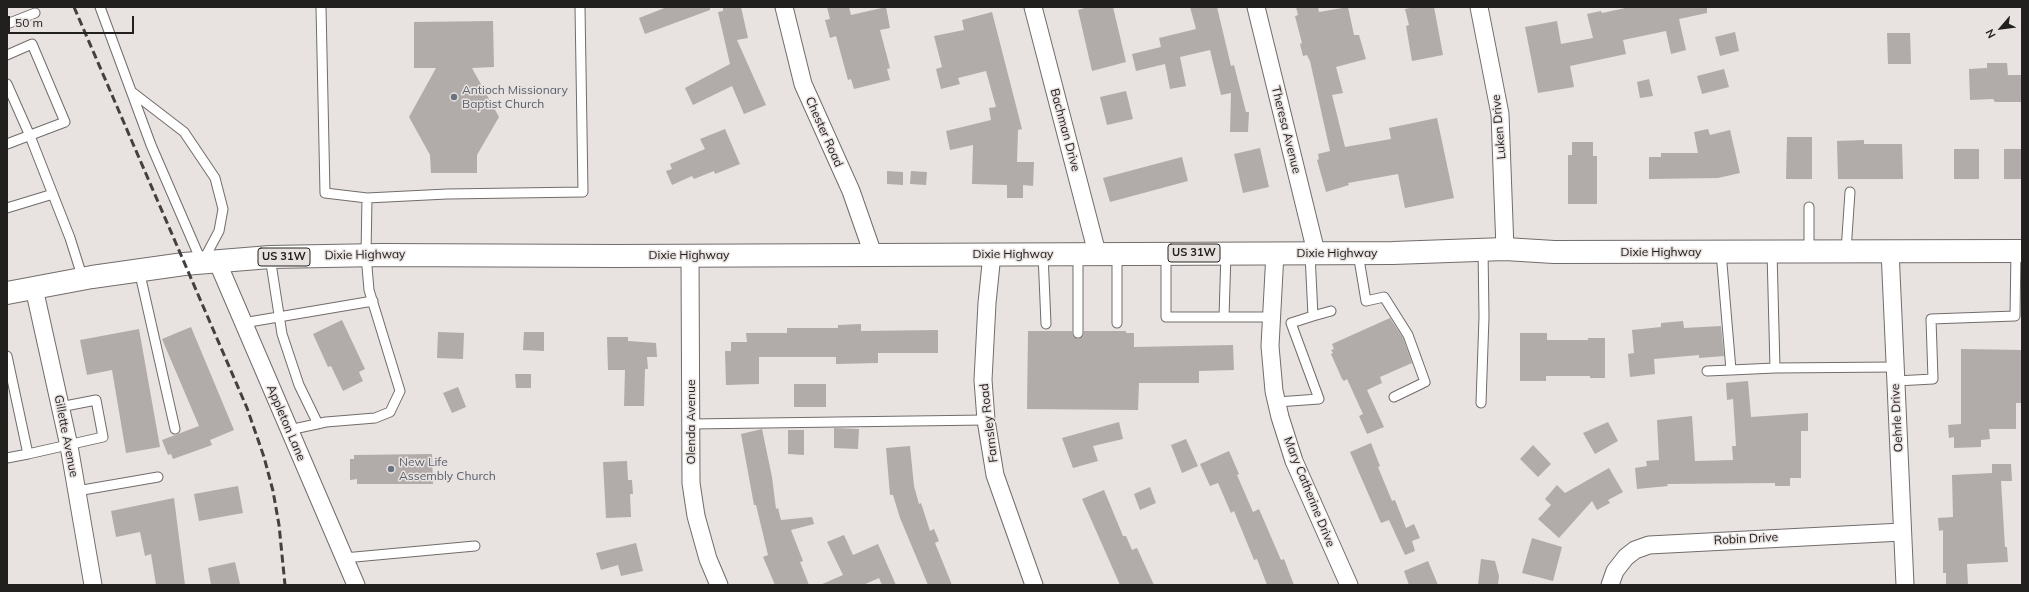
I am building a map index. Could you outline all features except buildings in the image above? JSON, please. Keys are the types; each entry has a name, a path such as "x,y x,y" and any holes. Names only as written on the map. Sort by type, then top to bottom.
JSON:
{"main road":[{"name":"Dixie Highway","path":"7,293 139,270 270,257 366,255 1358,253 1483,249 1554,252 1809,252 1890,250 2019,251"}],"street":[{"name":"Chester Road","path":"784,7 803,84 851,191 873,254"},
{"name":"Bachman Drive","path":"1033,7 1097,253"},
{"name":"Theresa Avenue","path":"1256,7 1313,252"},
{"name":"Luken Drive","path":"1479,7 1500,114 1505,249"},
{"name":"Oehrle Drive","path":"1890,250 1905,585"},
{"name":"Mary Catherine Drive","path":"1275,253 1270,346 1277,402 1294,461 1349,585"},
{"name":"Farnsley Road","path":"992,254 987,303 983,380 986,420 995,475 1034,585"},
{"name":"Olenda Avenue","path":"690,255 691,483 696,516 708,559 719,585"},
{"name":"Appleton Lane","path":"210,262 243,323 356,585"},
{"name":"Gillette Avenue","path":"34,288 69,446 93,585"},
{"name":"Robin Drive","path":"1610,585 1615,570 1626,557 1635,550 1649,545 1902,532"}],"lane":[{"path":"100,7 152,145 210,262"},
{"path":"321,7 325,193 367,198 446,194 583,192 580,7"},
{"path":"7,24 35,13"},
{"path":"7,55 32,44 65,122 7,144"},
{"path":"7,84 53,194 70,238 83,279"},
{"path":"131,91 184,132 215,178 223,209 219,231 210,262"},
{"path":"1846,251 1850,192"},
{"path":"7,208 53,194"},
{"path":"289,430 318,424 375,418 390,412 400,391 369,290 366,255 367,198"},
{"path":"1809,252 1810,208"},
{"path":"1481,403 1484,317 1483,249"},
{"path":"1707,371 1775,368 1895,374 1933,379 1931,319 2015,316 2019,251"},
{"path":"1313,252 1313,316"},
{"path":"1721,252 1731,370"},
{"path":"1772,252 1775,368"},
{"path":"1097,253 1117,323"},
{"path":"1078,333 1097,253"},
{"path":"1166,253 1166,317 1271,317"},
{"path":"1224,317 1226,253"},
{"path":"1358,253 1366,301 1384,297 1408,335 1425,382 1394,397"},
{"path":"1043,254 1046,324"},
{"path":"270,257 282,334 300,385 318,424"},
{"path":"139,270 175,428"},
{"path":"243,323 280,318 373,301"},
{"path":"1277,402 1319,399 1291,323 1331,311"},
{"path":"7,354 28,454"},
{"path":"7,458 69,446 103,437 96,400 60,407"},
{"path":"691,424 986,420"},
{"path":"77,491 158,477"},
{"path":"344,558 475,546"}],"railway":[{"path":"74,7 247,408 264,457 273,491 279,525 285,585"}],"place":[{"name":"Antioch Missionary Baptist Church","path":"454,97"},
{"name":"New Life Assembly Church","path":"391,469"}]}
